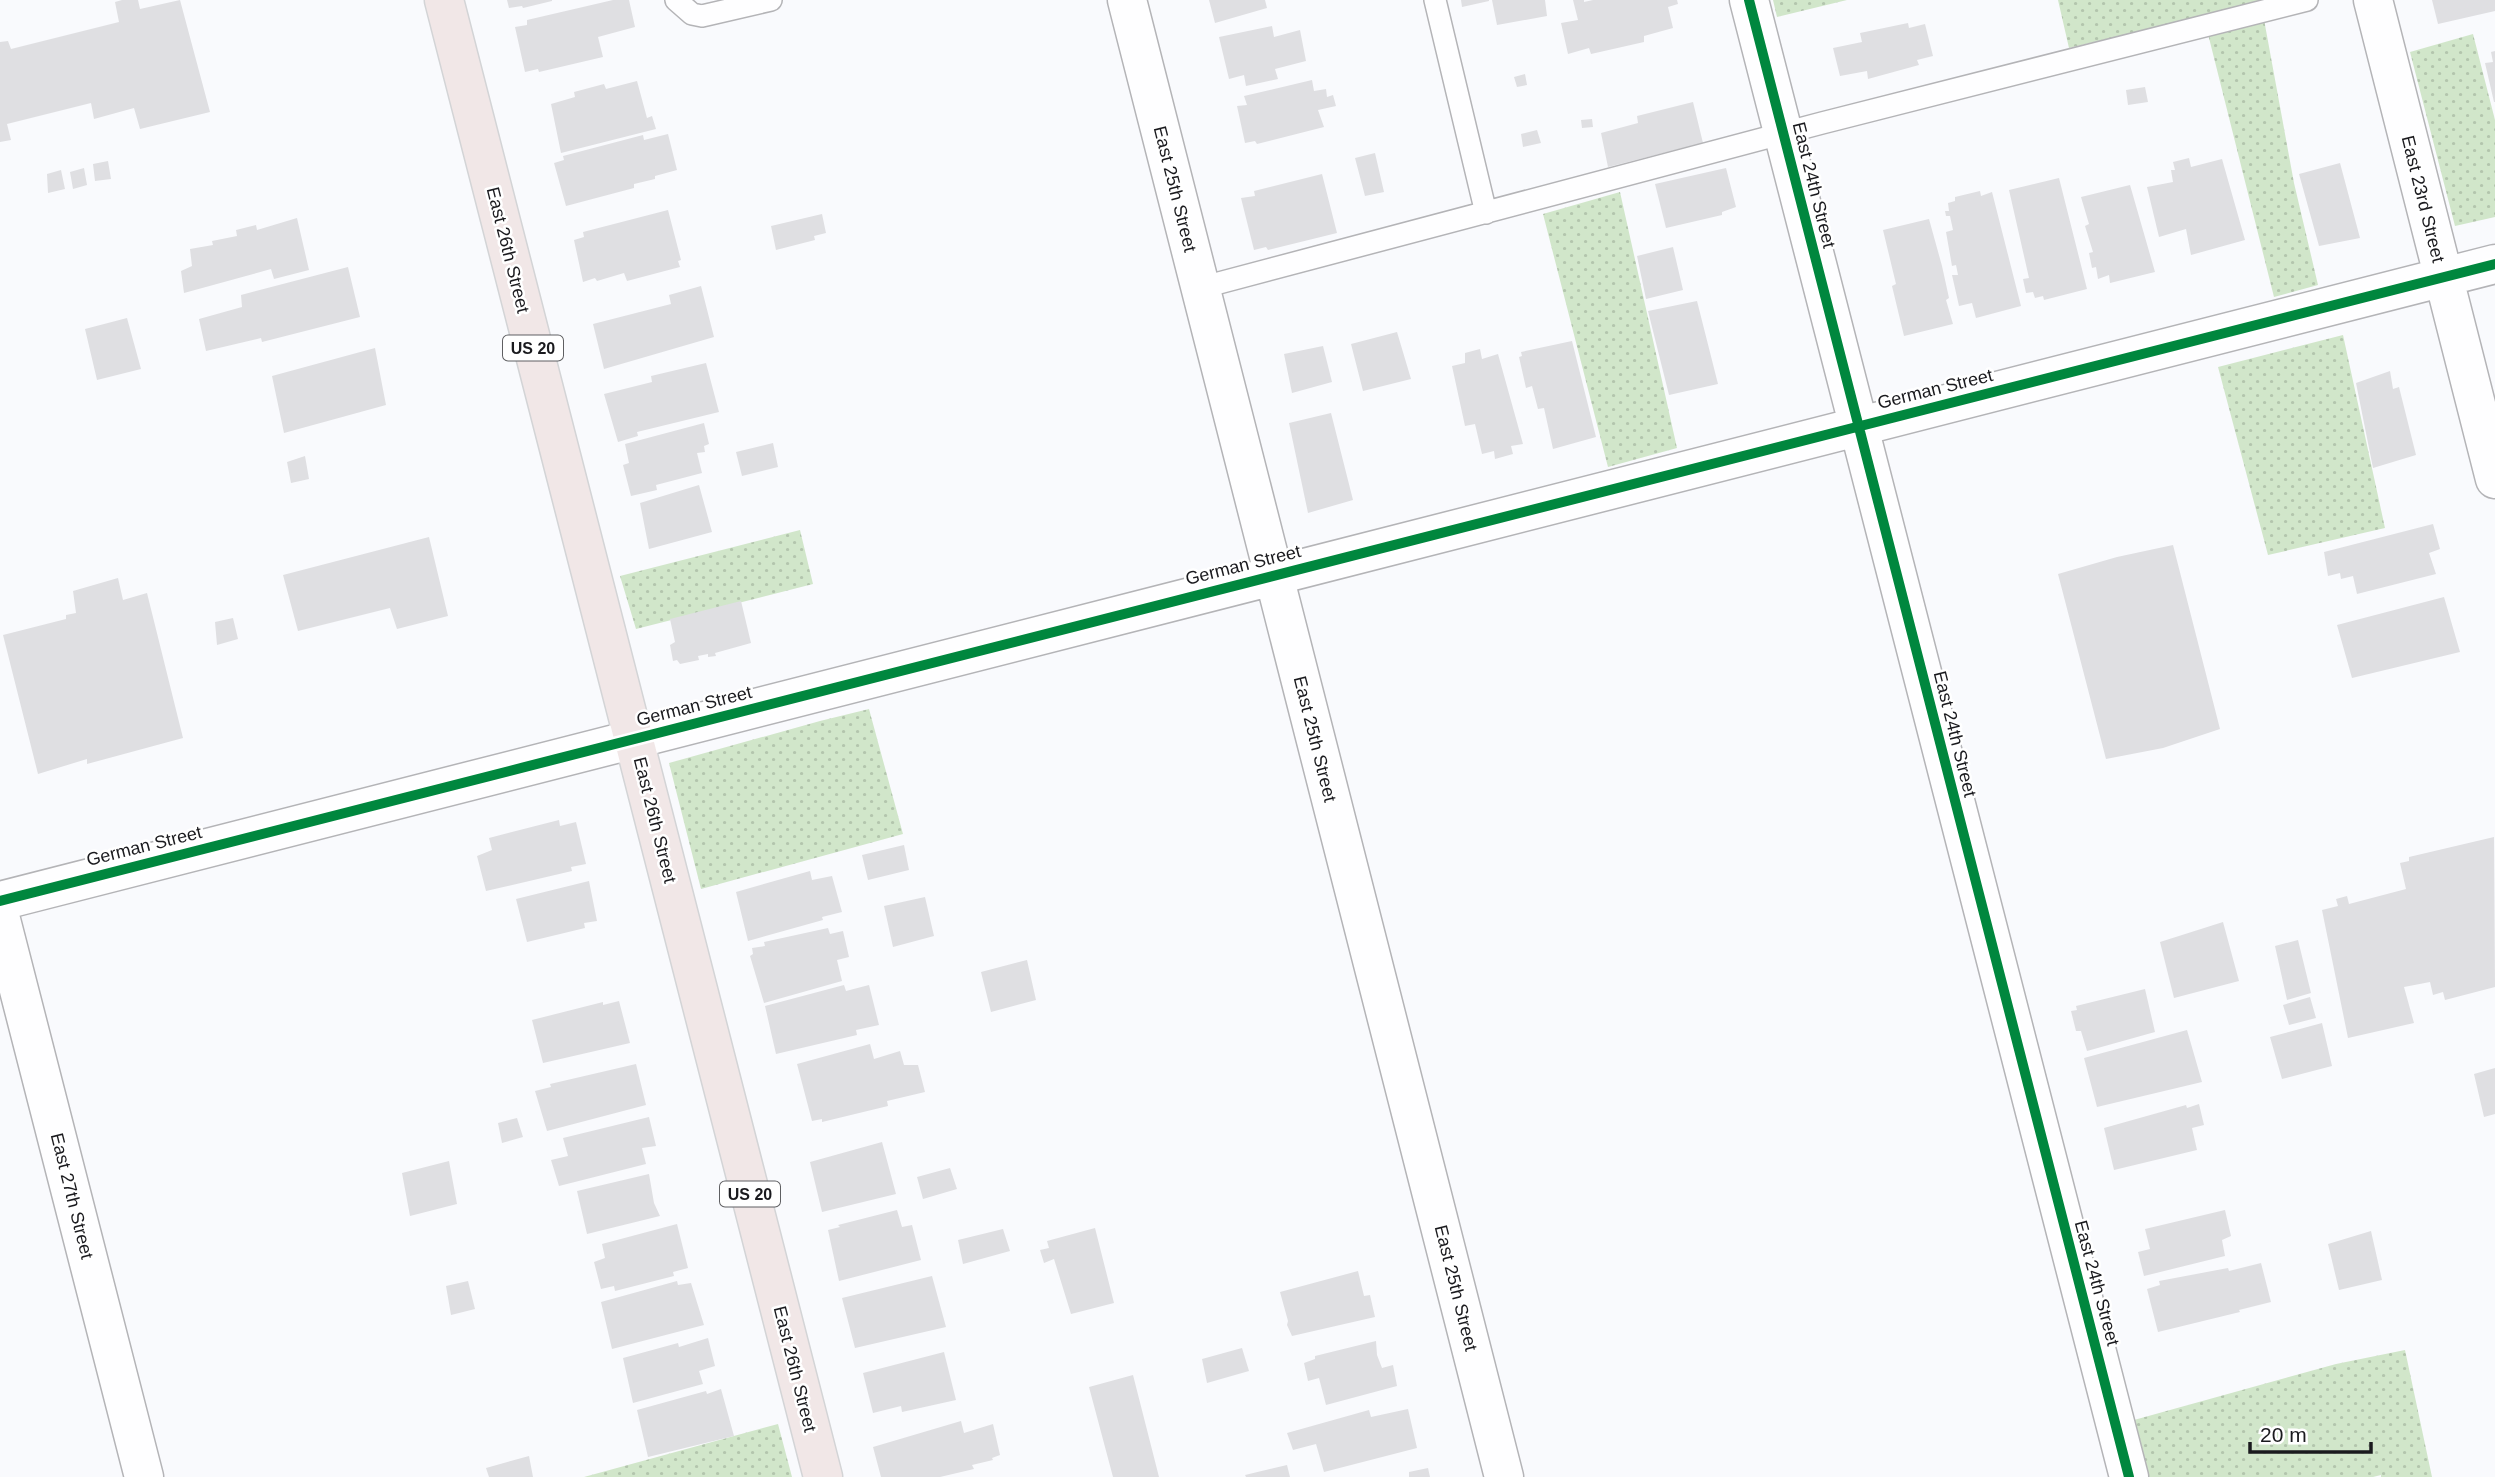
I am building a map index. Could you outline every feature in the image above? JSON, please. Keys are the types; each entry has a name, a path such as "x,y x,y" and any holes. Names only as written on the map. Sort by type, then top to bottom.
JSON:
{"main road":[{"name":"East 26th Street","path":"444,0 823,1477"}],"street":[{"name":"East 25th Street","path":"1127,0 1504,1477"},
{"name":"East 24th Street","path":"1749,0 2129,1477"},
{"name":"East 23rd Street","path":"2373,0 2495,479"},
{"name":"German Street","path":"0,901 2495,264"},
{"name":"East 27th Street","path":"0,916 144,1477"}],"lane":[{"path":"676,0 692,14 702,16 771,0"},
{"path":"1435,0 1486,212"},
{"path":"1200,288 1783,133 2307,0"}],"green space":[{"path":"1773,0 1847,0 1777,17"},
{"path":"2058,0 2267,0 2069,48"},
{"path":"2263,14 2294,183 2318,285 2274,297 2207,30"},
{"path":"2473,34 2495,120 2495,217 2455,226 2410,52"},
{"path":"1620,192 1677,448 1608,467 1543,214"},
{"path":"2343,335 2385,528 2268,555 2218,367"},
{"path":"800,530 813,584 636,629 620,576"},
{"path":"869,709 903,834 701,889 669,763"},
{"path":"2405,1350 2432,1477 2149,1477 2134,1420 2336,1364"},
{"path":"778,1424 792,1477 584,1477"}],"building":[{"path":"138,0 140,9 180,0 210,112 140,129 134,108 94,119 91,103 7,124 11,140 0,142 0,42 8,41 11,49 119,22 115,2"},
{"path":"507,0 552,1 523,8 509,8"},
{"path":"613,0 629,0 635,27 598,37 603,57 539,72 538,69 525,72 515,27 527,25 527,20"},
{"path":"1209,0 1265,0 1267,8 1215,23"},
{"path":"1461,0 1489,0 1489,1 1462,7"},
{"path":"1492,0 1545,0 1547,16 1497,25"},
{"path":"1573,0 1677,0 1678,4 1668,7 1673,28 1644,36 1644,42 1591,54 1589,48 1568,54 1561,23 1578,20"},
{"path":"2432,0 2495,0 2495,11 2438,24"},
{"path":"1908,23 1909,28 1925,24 1933,56 1917,60 1919,65 1868,79 1867,71 1840,76 1833,48 1862,42 1860,33"},
{"path":"1272,26 1274,37 1300,30 1306,61 1275,69 1278,79 1246,86 1244,75 1229,79 1219,37"},
{"path":"2495,51 2494,102 2485,63 2493,62 2491,52"},
{"path":"1525,74 1527,85 1517,87 1514,77"},
{"path":"1312,80 1314,91 1326,89 1327,97 1333,95 1336,106 1318,110 1324,127 1257,144 1255,141 1245,143 1237,106 1247,105 1244,96"},
{"path":"637,81 647,118 652,116 656,129 561,153 551,104 575,97 574,92 604,84 606,89"},
{"path":"2145,87 2148,102 2128,105 2126,90"},
{"path":"1693,102 1703,143 1608,167 1601,133 1638,123 1637,116"},
{"path":"1592,119 1593,127 1582,128 1581,120"},
{"path":"1537,130 1541,143 1523,147 1521,134"},
{"path":"668,134 677,170 634,184 634,188 566,206 554,163 564,160 563,156 643,135 644,140"},
{"path":"1375,153 1384,192 1365,196 1355,158"},
{"path":"2189,158 2191,167 2222,159 2245,240 2191,255 2186,229 2159,237 2147,187 2173,182 2173,162"},
{"path":"108,161 111,179 95,181 93,164"},
{"path":"2340,163 2360,238 2319,246 2299,174"},
{"path":"84,168 87,185 73,189 70,172"},
{"path":"1726,168 1736,207 1722,212 1722,215 1666,228 1655,184"},
{"path":"61,170 65,189 48,193 47,174"},
{"path":"1322,174 1337,233 1268,250 1266,247 1254,250 1241,198 1255,196 1254,191"},
{"path":"2059,178 2087,289 2044,300 2043,296 2035,298 2033,292 2026,293 2023,279 2029,278 2009,190"},
{"path":"2130,185 2155,272 2110,283 2109,275 2098,279 2096,267 2092,268 2089,253 2093,252 2085,226 2089,224 2081,197"},
{"path":"1980,191 1981,196 1992,192 2021,306 1976,318 1972,303 1959,306 1952,275 1958,275 1956,265 1952,266 1946,232 1953,230 1950,216 1946,216 1945,211 1949,211 1948,203 1955,201 1955,197"},
{"path":"668,210 681,260 678,261 680,267 627,281 624,273 583,282 574,240 584,237 583,232"},
{"path":"822,214 826,233 814,236 815,240 776,250 771,226"},
{"path":"297,218 309,270 274,279 271,269 184,293 181,271 192,266 190,249 213,245 212,241 237,236 236,230 256,225 257,230"},
{"path":"1929,219 1942,266 1949,298 1946,300 1953,324 1904,336 1892,286 1896,284 1883,230"},
{"path":"1673,247 1683,290 1646,299 1637,256"},
{"path":"348,267 360,317 262,342 261,338 206,351 199,319 242,307 241,295"},
{"path":"701,286 714,337 604,369 593,324 671,304 669,295"},
{"path":"1697,301 1718,384 1669,395 1648,311"},
{"path":"127,318 141,369 97,380 85,329"},
{"path":"1397,332 1411,379 1363,391 1351,344"},
{"path":"1572,341 1596,437 1553,449 1544,408 1538,409 1532,386 1526,388 1519,357 1522,356 1521,352"},
{"path":"1323,346 1332,382 1292,393 1284,354"},
{"path":"375,348 386,405 284,433 272,376"},
{"path":"1480,349 1482,359 1498,354 1523,444 1511,446 1513,454 1495,459 1494,451 1482,454 1475,424 1465,426 1452,366 1465,363 1465,353"},
{"path":"706,363 719,412 637,432 638,436 618,442 604,394 652,382 651,376"},
{"path":"2390,371 2393,389 2399,387 2416,455 2373,468 2356,383"},
{"path":"1331,413 1353,500 1308,513 1289,423"},
{"path":"704,423 709,444 704,446 705,452 697,453 702,473 656,485 657,490 631,496 623,465 629,463 625,444"},
{"path":"773,443 778,467 742,476 736,452"},
{"path":"305,456 309,479 291,483 287,462"},
{"path":"699,485 712,532 649,549 640,503"},
{"path":"2433,524 2440,549 2429,553 2436,574 2357,594 2353,576 2341,579 2340,573 2328,576 2324,552"},
{"path":"429,537 448,616 397,629 390,608 298,631 283,575"},
{"path":"2173,545 2220,729 2163,748 2106,759 2058,574"},
{"path":"118,578 123,600 147,593 183,738 87,764 87,759 38,774 3,635 66,619 66,615 76,613 73,591"},
{"path":"2444,597 2460,652 2352,678 2337,625"},
{"path":"741,601 751,643 715,653 716,656 698,656 699,660 680,664 677,660 673,661 670,645 675,642 670,619"},
{"path":"233,618 238,639 217,645 215,622"},
{"path":"559,820 560,826 576,822 586,864 571,867 572,871 486,891 477,856 492,850 489,838"},
{"path":"2494,837 2495,987 2445,1000 2443,992 2433,995 2430,982 2404,987 2414,1023 2348,1038 2322,910 2338,906 2336,899 2347,896 2349,904 2406,889 2400,863 2409,861 2409,857"},
{"path":"904,845 909,870 868,880 862,855"},
{"path":"810,871 812,880 832,876 842,912 748,941 736,892"},
{"path":"589,881 597,921 584,923 585,928 527,942 516,899"},
{"path":"925,897 934,936 893,947 884,906"},
{"path":"2223,922 2239,981 2174,998 2160,942"},
{"path":"828,928 830,934 843,931 849,957 837,960 842,981 764,1003 750,956 753,954 752,948 765,946 764,942"},
{"path":"2298,940 2311,993 2287,1000 2275,946"},
{"path":"1027,960 1036,1000 991,1012 981,972"},
{"path":"844,985 846,991 869,985 879,1025 856,1030 857,1035 776,1054 765,1006"},
{"path":"2145,989 2155,1032 2087,1051 2081,1031 2076,1031 2071,1011 2077,1010 2076,1006"},
{"path":"2310,997 2316,1018 2289,1025 2283,1005"},
{"path":"619,1001 630,1043 543,1063 532,1020 603,1002 603,1005"},
{"path":"2322,1023 2332,1066 2282,1079 2270,1037"},
{"path":"2187,1030 2202,1082 2097,1107 2084,1058"},
{"path":"870,1044 874,1059 900,1051 904,1065 918,1065 925,1092 887,1101 888,1106 822,1122 822,1119 812,1121 797,1064"},
{"path":"636,1064 646,1105 547,1131 535,1091 551,1087 550,1084"},
{"path":"2495,1068 2495,1114 2484,1117 2474,1074"},
{"path":"2199,1104 2204,1125 2192,1128 2197,1150 2114,1170 2104,1128 2186,1105 2187,1108"},
{"path":"649,1117 656,1146 642,1148 646,1164 559,1186 551,1160 568,1156 563,1138"},
{"path":"517,1118 523,1137 502,1143 498,1123"},
{"path":"882,1142 896,1194 822,1212 810,1162"},
{"path":"449,1161 457,1204 410,1216 402,1173"},
{"path":"950,1168 957,1189 923,1199 917,1177"},
{"path":"649,1174 654,1203 660,1216 587,1234 577,1191"},
{"path":"897,1210 902,1227 912,1225 921,1260 839,1281 828,1230"},
{"path":"2225,1210 2231,1236 2222,1240 2225,1256 2144,1276 2138,1252 2150,1249 2145,1229"},
{"path":"677,1224 688,1268 673,1272 674,1276 615,1291 614,1286 601,1289 594,1262 605,1258 602,1244"},
{"path":"1095,1228 1114,1303 1071,1314 1054,1259 1044,1263 1040,1250 1049,1248 1047,1241"},
{"path":"1003,1229 1010,1251 963,1264 958,1240"},
{"path":"2371,1231 2382,1280 2339,1290 2328,1244"},
{"path":"2261,1263 2271,1302 2158,1332 2147,1289 2160,1285 2159,1281 2228,1268 2229,1271"},
{"path":"1358,1271 1364,1296 1370,1295 1375,1317 1292,1336 1280,1292"},
{"path":"932,1276 946,1327 855,1348 842,1298"},
{"path":"468,1281 475,1309 451,1315 446,1286"},
{"path":"677,1281 678,1285 691,1283 704,1325 612,1349 601,1302"},
{"path":"708,1338 715,1366 699,1371 703,1384 633,1403 623,1358 678,1343 679,1347"},
{"path":"1376,1341 1382,1368 1393,1365 1397,1386 1326,1405 1319,1378 1308,1381 1304,1363 1315,1359 1315,1356"},
{"path":"1242,1348 1249,1371 1207,1383 1202,1359"},
{"path":"944,1352 956,1400 902,1412 901,1406 873,1413 863,1373"},
{"path":"1133,1375 1159,1477 1113,1477 1089,1387"},
{"path":"721,1389 734,1436 648,1457 637,1410"},
{"path":"1408,1409 1417,1448 1324,1472 1316,1444 1293,1450 1287,1433 1369,1410 1371,1417"},
{"path":"961,1421 964,1433 993,1424 1000,1455 992,1458 993,1460 972,1465 974,1469 940,1477 881,1477 873,1447"},
{"path":"529,1456 533,1477 489,1477 486,1468"},
{"path":"1287,1465 1290,1477 1245,1475"},
{"path":"1428,1468 1430,1477 1409,1477 1409,1472"}],"cycle path":[{"path":"1749,0 2129,1477"},
{"path":"0,901 2495,264"}]}
